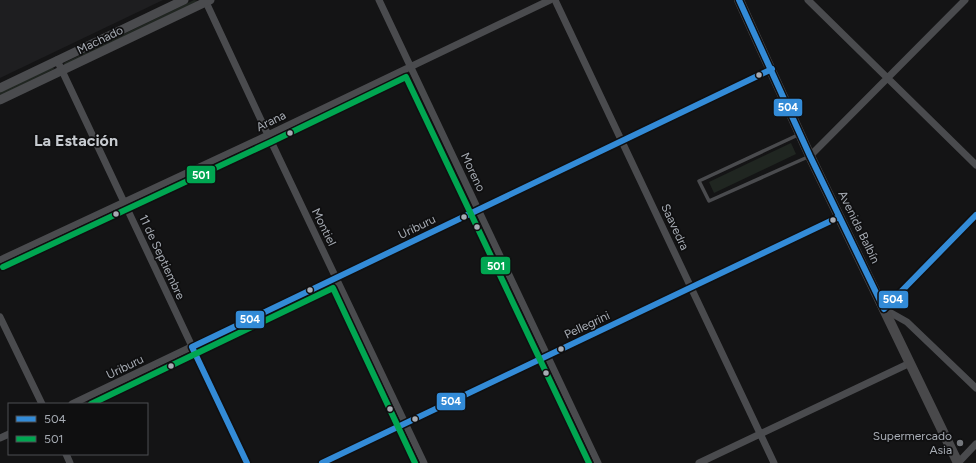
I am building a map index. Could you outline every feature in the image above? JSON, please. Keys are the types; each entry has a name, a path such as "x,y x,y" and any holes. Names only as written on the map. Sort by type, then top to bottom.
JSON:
{"main road":[{"name":"Avenida Balbín","path":"739,0 772,69 810,156 958,463"}],"street":[{"name":"Machado","path":"0,88 184,0"},
{"name":"Moreno","path":"379,0 598,463"},
{"name":"Arana","path":"0,260 268,135 550,0"},
{"name":"Saavedra","path":"555,0 774,463"},
{"path":"808,0 976,165"},
{"path":"810,156 965,0"},
{"name":"Machado","path":"0,100 207,1"},
{"name":"Montiel","path":"207,1 268,135 337,277 424,463"},
{"name":"11 de Septiembre","path":"57,60 247,463"},
{"name":"Uriburu","path":"74,403 772,69"},
{"path":"976,215 884,309 907,322 976,388"},
{"name":"Pellegrini","path":"322,463 839,217"},
{"path":"0,317 42,403"},
{"path":"699,463 910,363"},
{"path":"958,463 976,444"}],"lane":[{"path":"800,134 699,181 709,201 810,156"}],"shaded area":[{"path":"0,0 163,0 0,78"},
{"path":"194,0 198,1 65,65 64,63"},
{"path":"53,67 54,69 0,96 0,92"},
{"path":"791,143 796,154 714,193 709,182"}],"transit line":[{"name":"504","path":"739,0 810,156 884,309 976,215"},
{"name":"504","path":"247,463 192,347 772,69"},
{"name":"501","path":"3,267 271,142 406,77 589,463"},
{"name":"504","path":"322,463 839,217"},
{"name":"501","path":"93,403 333,288 415,463"}],"place":[{"name":"Supermercado Asia","path":"960,443"}],"district":[{"name":"La Estación","path":"76,140"}]}
